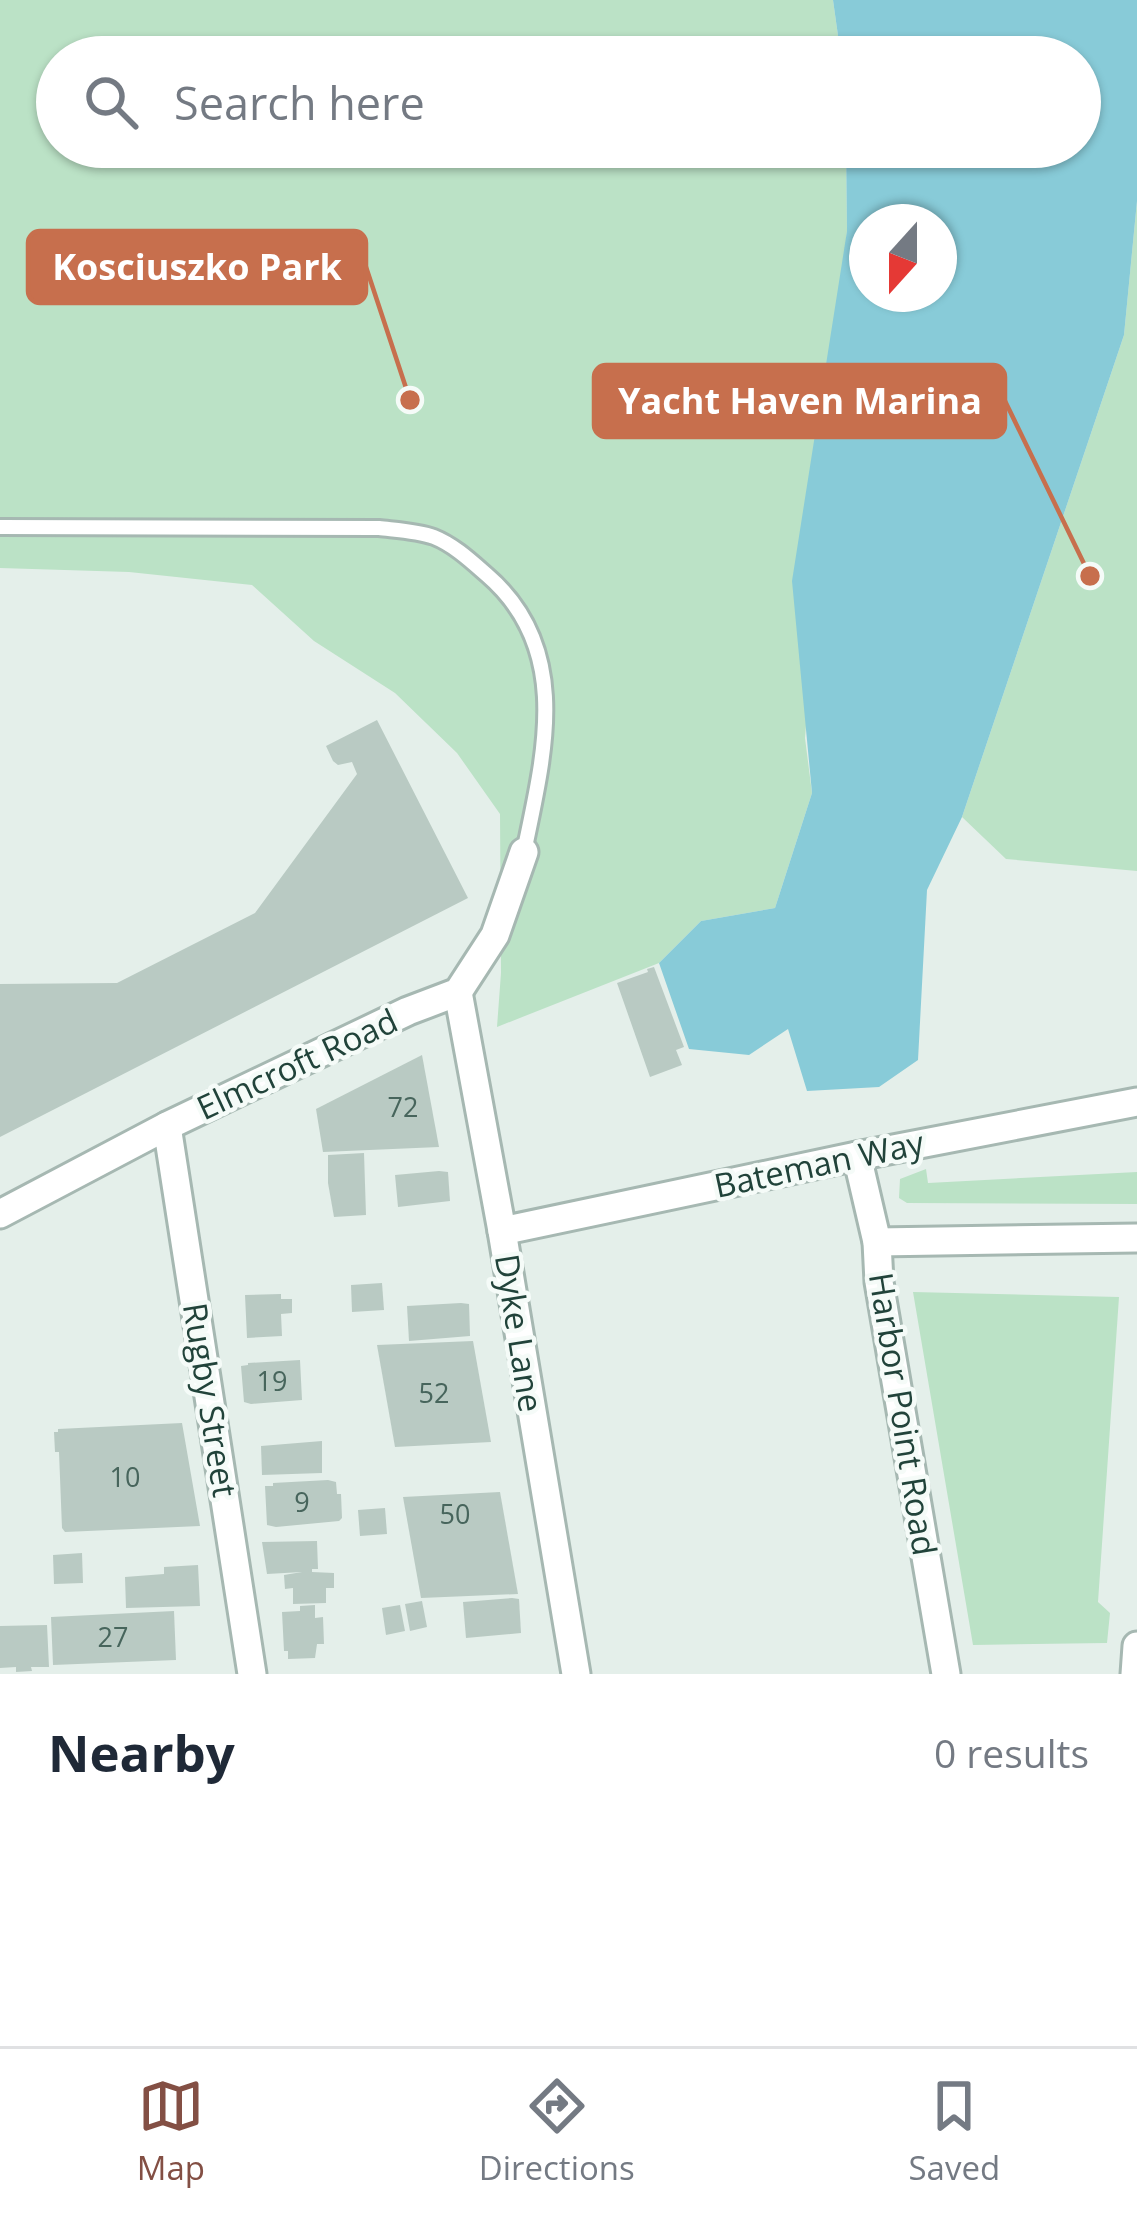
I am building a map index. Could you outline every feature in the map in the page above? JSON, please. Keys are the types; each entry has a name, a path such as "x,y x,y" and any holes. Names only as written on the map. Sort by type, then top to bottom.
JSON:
{"street":[{"path":"458,992 495,935 524,852"},
{"name":"Elmcroft Road","path":"0,1214 167,1126 408,1011 458,992"},
{"name":"Dyke Lane","path":"458,992 576,1674"},
{"name":"Bateman Way","path":"502,1231 1137,1102"},
{"name":"Rugby Street","path":"167,1126 252,1674"},
{"name":"Harbor Point Road","path":"857,1156 877,1242 879,1282 946,1674"},
{"path":"877,1242 1137,1238"},
{"path":"1135,1674 1137,1646"}],"lane":[{"path":"0,527 379,527 433,537 465,556 512,601 531,633 547,695 545,742 524,852"}],"green space":[{"path":"0,0 833,0 838,36 36,36 36,168 846,168 847,231 805,738 812,793 775,908 701,921 659,963 497,1027 500,814 457,753 395,693 314,641 252,585 129,572 0,568"},
{"path":"1137,201 1137,871 1006,859 962,817 1124,335"},
{"path":"926,1169 928,1183 1137,1172 1137,1204 907,1203 899,1198 900,1179"},
{"path":"913,1292 1119,1297 1098,1602 1110,1613 1107,1643 973,1645"}],"water":[{"path":"833,0 1137,0 1137,201 1124,335 962,817 927,890 918,1060 879,1087 807,1091 788,1029 749,1055 689,1049 659,963 701,921 775,908 812,793 792,581 847,231 846,168 1101,168 1101,36 838,36"}],"building":[{"path":"377,720 468,898 0,1137 0,984 117,983 255,913 357,774 352,762 338,765 333,761 326,746"},
{"path":"654,967 684,1047 676,1050 682,1065 650,1077 617,983"},
{"path":"422,1055 439,1147 323,1152 316,1109"},
{"path":"364,1153 366,1215 334,1217 328,1155"},
{"path":"448,1172 450,1201 398,1207 395,1175"},
{"path":"382,1283 384,1310 352,1312 351,1285"},
{"path":"281,1294 281,1299 292,1299 292,1313 281,1314 282,1336 247,1338 245,1295"},
{"path":"469,1304 470,1336 409,1341 407,1306"},
{"path":"473,1341 491,1442 395,1447 377,1345"},
{"path":"300,1360 302,1400 244,1402 241,1366"},
{"path":"182,1423 200,1526 65,1532 54,1432"},
{"path":"322,1441 322,1473 262,1475 261,1446"},
{"path":"336,1482 337,1494 341,1494 339,1521 267,1525 265,1486"},
{"path":"500,1492 518,1594 421,1598 403,1497"},
{"path":"385,1508 387,1534 360,1536 358,1510"},
{"path":"317,1541 318,1569 312,1572 334,1573 334,1588 326,1588 326,1603 293,1604 293,1588 285,1589 284,1575 302,1572 267,1574 262,1542"},
{"path":"82,1553 83,1583 54,1584 53,1555"},
{"path":"198,1565 200,1606 126,1608 125,1577"},
{"path":"519,1599 521,1633 466,1638 463,1602"},
{"path":"422,1601 427,1627 410,1631 405,1604"},
{"path":"315,1605 315,1618 323,1617 324,1644 317,1644 315,1658 288,1659 282,1612"},
{"path":"400,1605 405,1631 386,1635 382,1608"},
{"path":"174,1611 176,1660 53,1665 51,1617"},
{"path":"47,1625 49,1667 16,1672 16,1667 0,1668 0,1626"}],"place":[{"name":"Kosciuszko Park","path":"410,400"},
{"name":"Yacht Haven Marina","path":"1090,576"}]}
